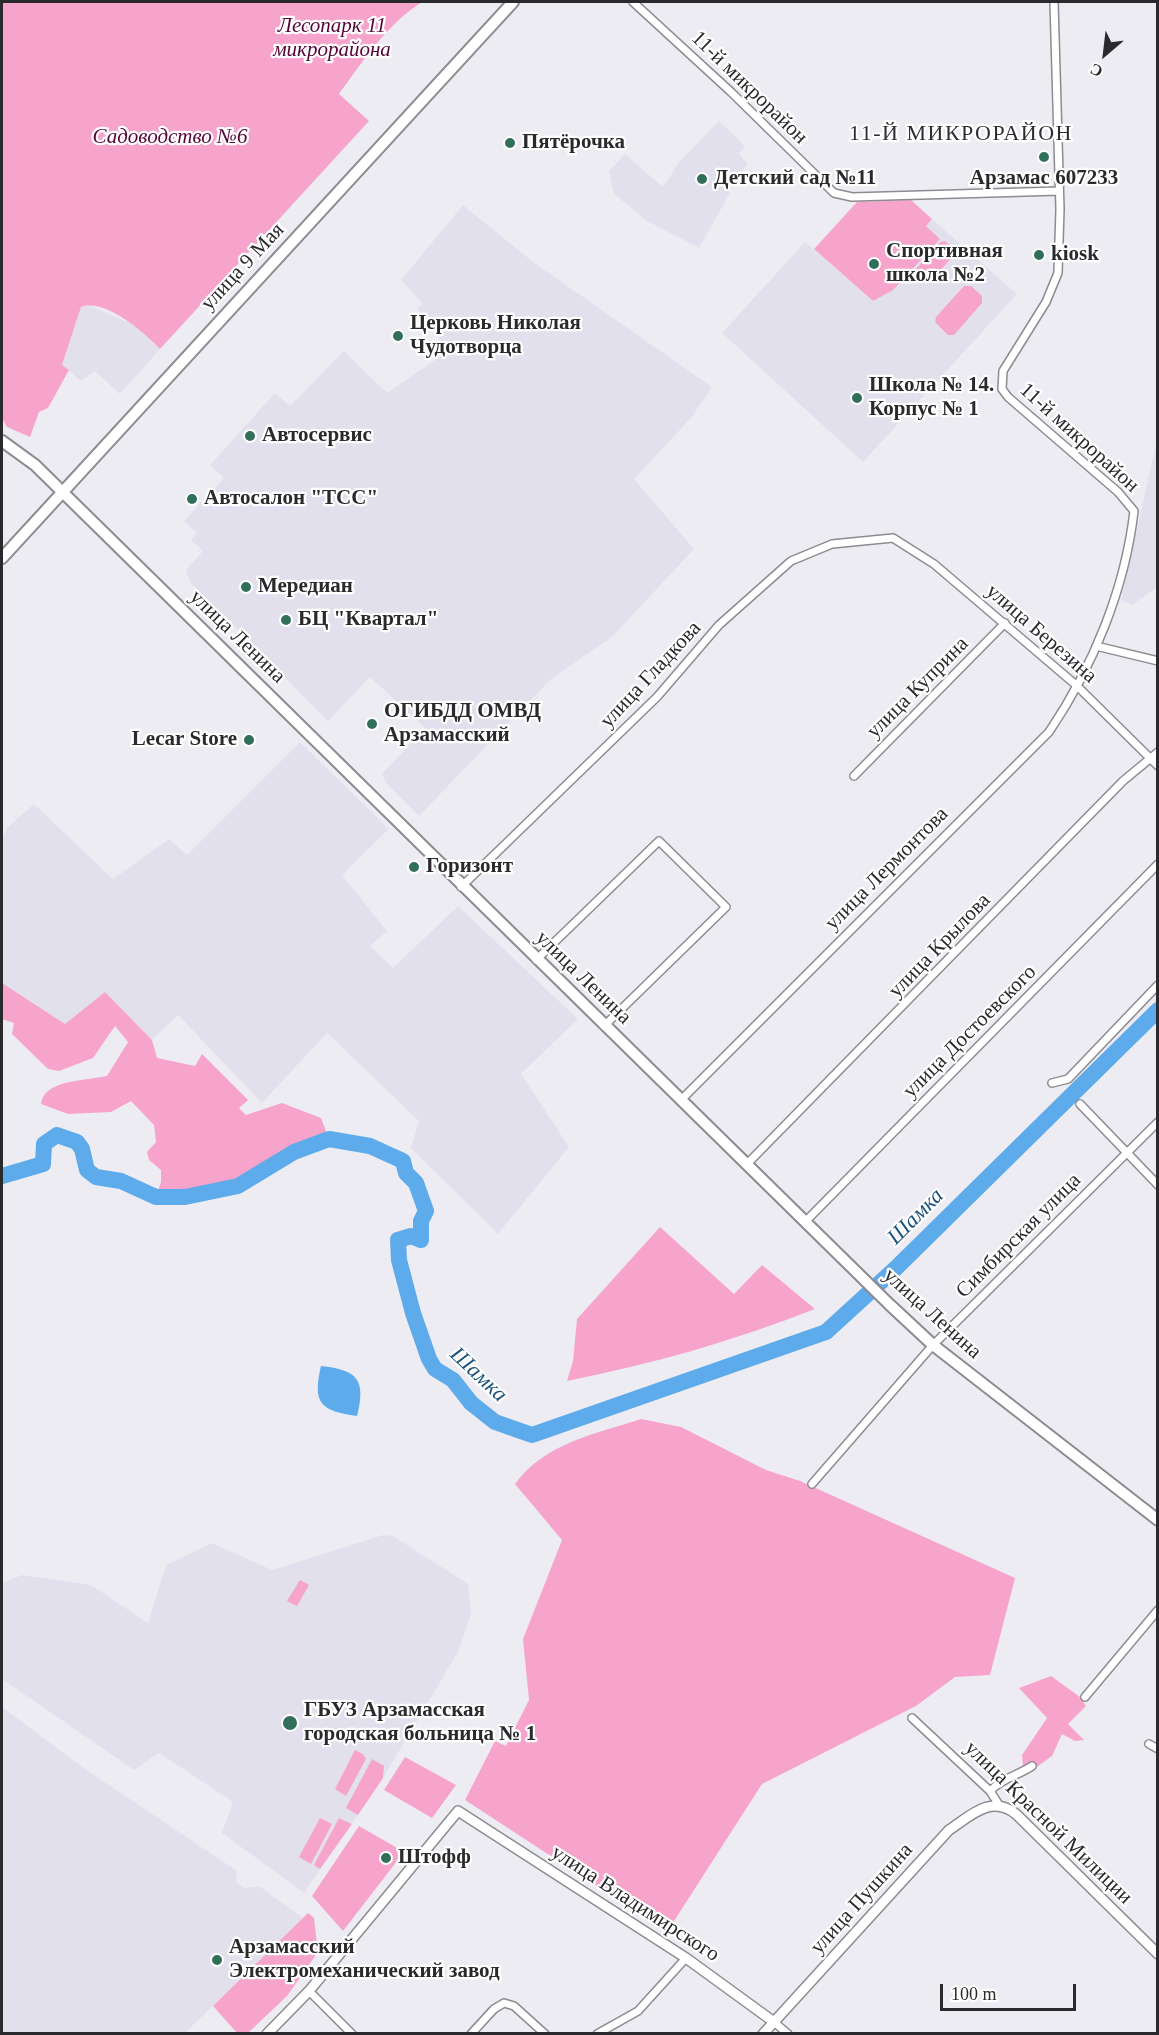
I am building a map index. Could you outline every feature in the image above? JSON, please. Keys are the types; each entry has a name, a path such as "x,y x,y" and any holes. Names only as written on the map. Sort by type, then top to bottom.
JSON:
{"main road":[{"name":"улица 9 Мая","path":"2,558 60,491 513,2"},
{"name":"улица Ленина","path":"2,441 35,465 461,887 933,1346 1158,1521"}],"street":[{"name":"11-й микрорайон","path":"633,2 731,92 834,193 852,197 1059,191"},
{"name":"11-й микрорайон","path":"1054,2 1060,253 1056,280 1046,302 1011,356 1001,380 1008,397 1118,492 1134,511 1125,561 1106,624 1096,646"},
{"name":"улица Гладкова","path":"461,887 657,697 719,625 791,561 832,544 893,538"},
{"name":"улица Березина","path":"893,538 934,564 1005,623 1076,685 1158,766"},
{"name":"улица Куприна","path":"854,776 1005,623"},
{"path":"1096,646 1158,661"},
{"name":"улица Лермонтова","path":"681,1100 1049,732 1096,646"},
{"name":"улица Крылова","path":"747,1164 1123,781 1158,752"},
{"path":"536,960 659,841 726,907 604,1026"},
{"name":"улица Достоевского","path":"805,1222 1158,864"},
{"path":"1052,1083 1064,1083 1158,985"},
{"path":"1080,1104 1158,1185"},
{"name":"Симбирская улица","path":"812,1484 933,1346 1158,1122"},
{"path":"1085,1697 1158,1610"},
{"name":"улица Красной Милиции","path":"912,1718 990,1791 999,1805 1016,1814 1158,1954"},
{"path":"1149,1744 1158,1749"},
{"path":"990,1791 1001,1779 1015,1777 1032,1766"},
{"name":"улица Пушкина","path":"763,2034 949,1830 986,1806 999,1805"},
{"name":"улица Владимирского","path":"309,1991 458,1811 686,1958 788,2034"},
{"path":"597,2034 638,2011 686,1958"},
{"path":"267,2034 309,1991 352,2034"},
{"path":"471,2034 494,2009 504,2003 514,2006 544,2034"}],"shaded area":[{"name":"Детский сад №11","path":"719,121 745,146 739,154 748,164 730,187 729,195 699,248 647,221 614,194 609,171 625,154 663,187 680,161"},
{"path":"463,205 533,262 712,387 691,418 634,479 694,549 612,637 551,679 419,816 388,785 382,774 425,728 370,677 328,721 190,582 186,570 203,551 191,540 197,533 184,521 224,478 210,465 275,393 290,406 344,351 387,393 435,360 439,337 417,309 423,304 401,280"},
{"name":"Школа № 14. Корпус № 1","path":"932,219 1017,294 863,462 722,333 805,242 873,301 940,239 926,226"},
{"path":"88,305 137,326 160,349 120,394 95,371 81,381 62,365 81,307"},
{"path":"1157,440 1157,587 1132,605 1121,600"},
{"path":"300,742 389,829 342,875 387,931 370,946 393,968 458,906 578,1019 521,1074 569,1147 498,1234 411,1148 419,1121 327,1033 262,1103 178,1015 152,1040 105,992 65,1024 2,983 2,837 9,826 34,804 113,879 169,839 187,855"},
{"path":"383,1535 393,1536 468,1584 471,1614 458,1652 383,1778 304,1893 222,1833 233,1802 159,1753 134,1770 2,1679 2,1583 22,1575 91,1585 148,1623 166,1565 212,1543 272,1570"},
{"path":"2,1707 85,1769 237,1871 236,1882 245,1888 259,1886 303,1918 185,2033 2,2033"}],"green space":[{"name":"Садоводство №6","path":"2,2 422,2 397,21 387,32 339,94 369,121 160,349 135,326 113,312 91,306 81,307 62,365 69,370 48,408 39,412 30,437 7,427 2,418"},
{"name":"Спортивная школа №2","path":"911,200 932,219 926,226 940,239 893,290 873,301 814,249 857,202"},
{"path":"945,241 954,249 954,255 931,281 925,283 916,274 916,269 940,242"},
{"path":"964,286 971,286 982,296 982,303 954,335 948,335 935,322 936,317"},
{"path":"2,983 65,1024 105,992 152,1040 157,1058 195,1066 202,1054 248,1100 239,1108 246,1115 282,1103 321,1118 329,1139 294,1152 238,1186 185,1197 156,1197 161,1182 161,1170 149,1160 147,1152 156,1142 154,1125 131,1101 111,1112 68,1114 41,1104 44,1096 58,1085 107,1076 128,1042 115,1026 93,1058 59,1071 48,1069 12,1034 14,1023 2,1019"},
{"path":"660,1227 734,1294 762,1265 815,1309 692,1351 567,1381 573,1361 577,1319"},
{"path":"641,1419 681,1427 766,1470 800,1481 1015,1578 990,1675 955,1677 916,1706 762,1784 667,1932 465,1800 495,1741 506,1746 529,1700 523,1639 562,1540 515,1484 527,1470 556,1449 589,1435"},
{"path":"300,1580 309,1585 297,1606 287,1601"},
{"path":"1051,1676 1080,1697 1086,1706 1068,1724 1084,1740 1075,1741 1062,1734 1052,1756 1024,1776 1022,1755 1047,1718 1019,1688"},
{"path":"355,1750 363,1754 366,1759 346,1796 335,1789"},
{"path":"405,1757 456,1785 432,1818 384,1790"},
{"path":"372,1759 384,1766 383,1778 358,1815 346,1808"},
{"path":"320,1818 332,1824 311,1864 299,1857"},
{"path":"339,1818 352,1824 320,1869 314,1865"},
{"path":"359,1826 404,1852 343,1931 312,1896"},
{"path":"308,1913 314,1918 318,1952 287,1996 248,2033 237,2033 213,2006"}],"water":[{"path":"321,1366 344,1370 356,1379 360,1394 357,1416 335,1411 322,1403 318,1389"}],"waterway":[{"name":"Шамка","path":"2,1176 43,1164 44,1144 57,1135 77,1142 82,1149 87,1170 96,1177 121,1181 156,1197 185,1197 238,1186 294,1152 329,1139 370,1146 403,1161 406,1173 416,1183 426,1211 421,1221 421,1240 411,1236 398,1240 399,1260 413,1313 429,1359 435,1369 453,1380 471,1403 495,1422 532,1435 826,1332 896,1268 1158,1010"}],"place":[{"name":"Пятёрочка","path":"510,143"},
{"name":"Арзамас 607233","path":"1044,157"},
{"name":"Детский сад №11","path":"702,179"},
{"name":"kiosk","path":"1039,255"},
{"name":"Спортивная школа №2","path":"874,264"},
{"name":"Церковь Николая Чудотворца","path":"398,336"},
{"name":"Школа № 14. Корпус № 1","path":"857,398"},
{"name":"Автосервис","path":"250,436"},
{"name":"Автосалон \"ТСС\"","path":"192,499"},
{"name":"Мередиан","path":"246,587"},
{"name":"БЦ \"Квартал\"","path":"286,620"},
{"name":"ОГИБДД ОМВД Арзамасский","path":"372,724"},
{"name":"Lecar Store","path":"249,740"},
{"name":"Горизонт","path":"414,867"},
{"name":"ГБУЗ Арзамасская городская больница № 1","path":"290,1723"},
{"name":"Штофф","path":"386,1858"},
{"name":"Арзамасский Электромеханический завод","path":"217,1960"}],"district":[{"name":"11-Й МИКРОРАЙОН","path":"961,134"}],"park label":[{"name":"Лесопарк 11 микрорайона","path":"332,38"}]}
